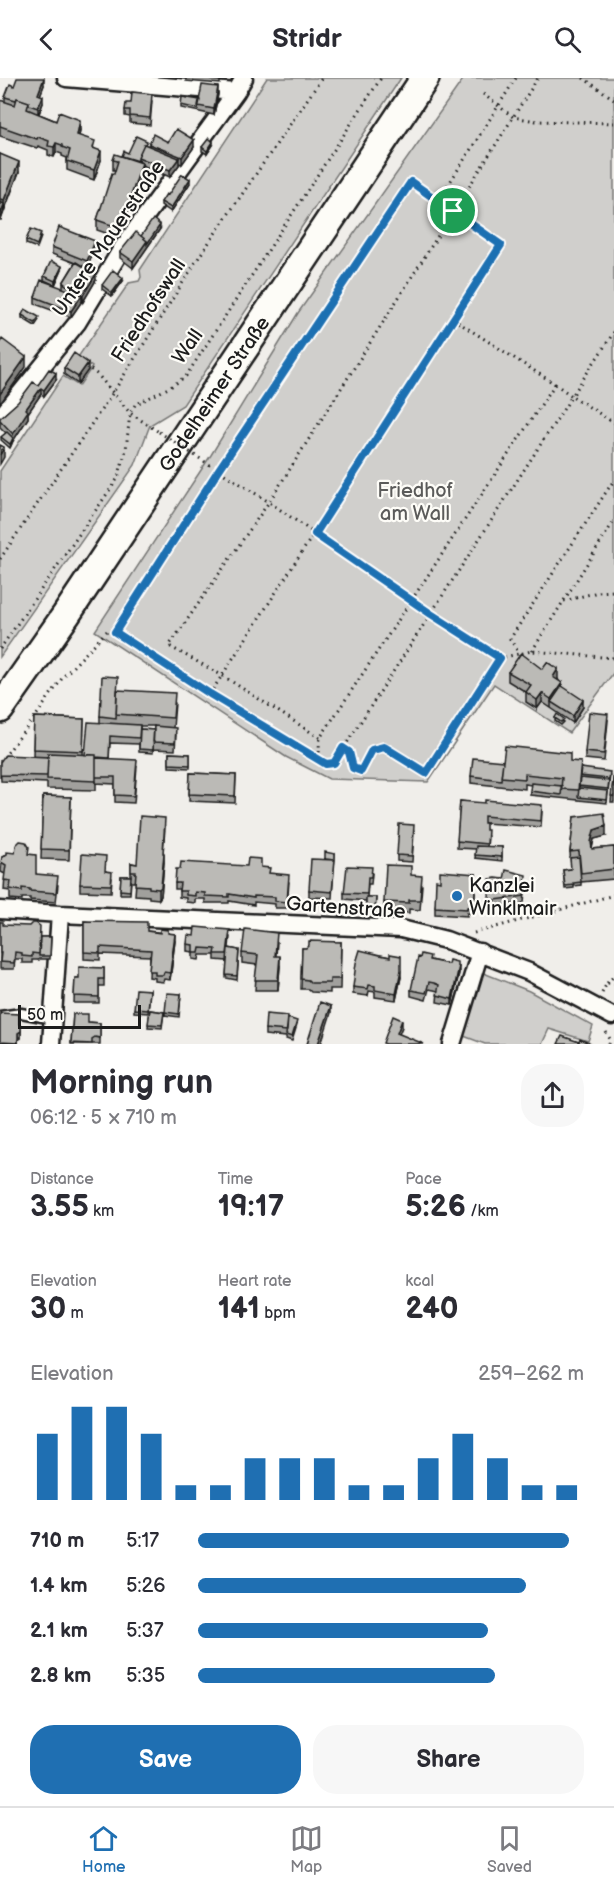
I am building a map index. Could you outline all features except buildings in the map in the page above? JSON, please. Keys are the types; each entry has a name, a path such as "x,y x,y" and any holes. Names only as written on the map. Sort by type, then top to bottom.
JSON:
{"main road":[{"name":"Godelheimer Straße","path":"0,709 66,615 425,78"}],"street":[{"path":"66,78 202,89 240,85"},
{"name":"Untere Mauerstraße","path":"0,415 10,406 77,323 123,247 240,85"},
{"name":"Gartenstraße","path":"0,910 400,929 446,940 529,972 613,1021"},
{"path":"51,1044 60,914"},
{"path":"452,1044 480,952"}],"lane":[{"path":"0,1016 21,1013 53,1019"}],"path":[{"name":"Friedhofswall","path":"0,559 114,391 201,254 322,78"},
{"name":"Wall","path":"130,413 135,405 186,376 381,78"},
{"path":"438,201 516,78"},
{"path":"320,738 223,676 169,646 269,502 538,78"},
{"path":"583,78 614,99"},
{"path":"483,94 513,117 536,121 614,123"},
{"path":"115,632 218,471 411,182 501,245 210,694"},
{"path":"453,319 614,423"},
{"path":"0,762 63,677 107,632 115,632 210,694 326,764 334,763 614,332"},
{"path":"58,346 98,375 114,391 130,413 269,502 431,614 500,658 532,651 614,658"},
{"path":"320,759 318,751 320,738 555,384"},
{"path":"0,649 118,478 126,450 130,413"},
{"path":"520,655 510,639 614,480"},
{"path":"532,651 614,521"},
{"path":"564,601 598,592 614,591"},
{"path":"343,748 349,752 353,768 361,771 372,750 384,747 426,773 500,658"},
{"path":"446,940 607,897 614,898"},
{"path":"607,983 614,976"}],"green space":[{"path":"267,78 401,78 183,405 150,425 135,465 0,657 0,471 63,376 79,386 92,367 78,357 129,283 139,281 140,270"},
{"name":"Friedhof am Wall","path":"464,78 614,78 614,672 569,733 494,684 428,782 329,779 286,757 95,631 211,455 298,313"},
{"path":"481,972 529,991 593,1026 588,1041 549,1029 542,1044 485,1044 461,1035"}],"place":[{"name":"Kanzlei Winklmair","path":"457,896"}],"route":[{"path":"411,182 453,211 501,245 315,534 431,614 500,658 426,773 384,747 372,750 361,771 353,768 349,752 343,748 334,763 326,764 210,694 115,632 218,471 411,182"}]}
